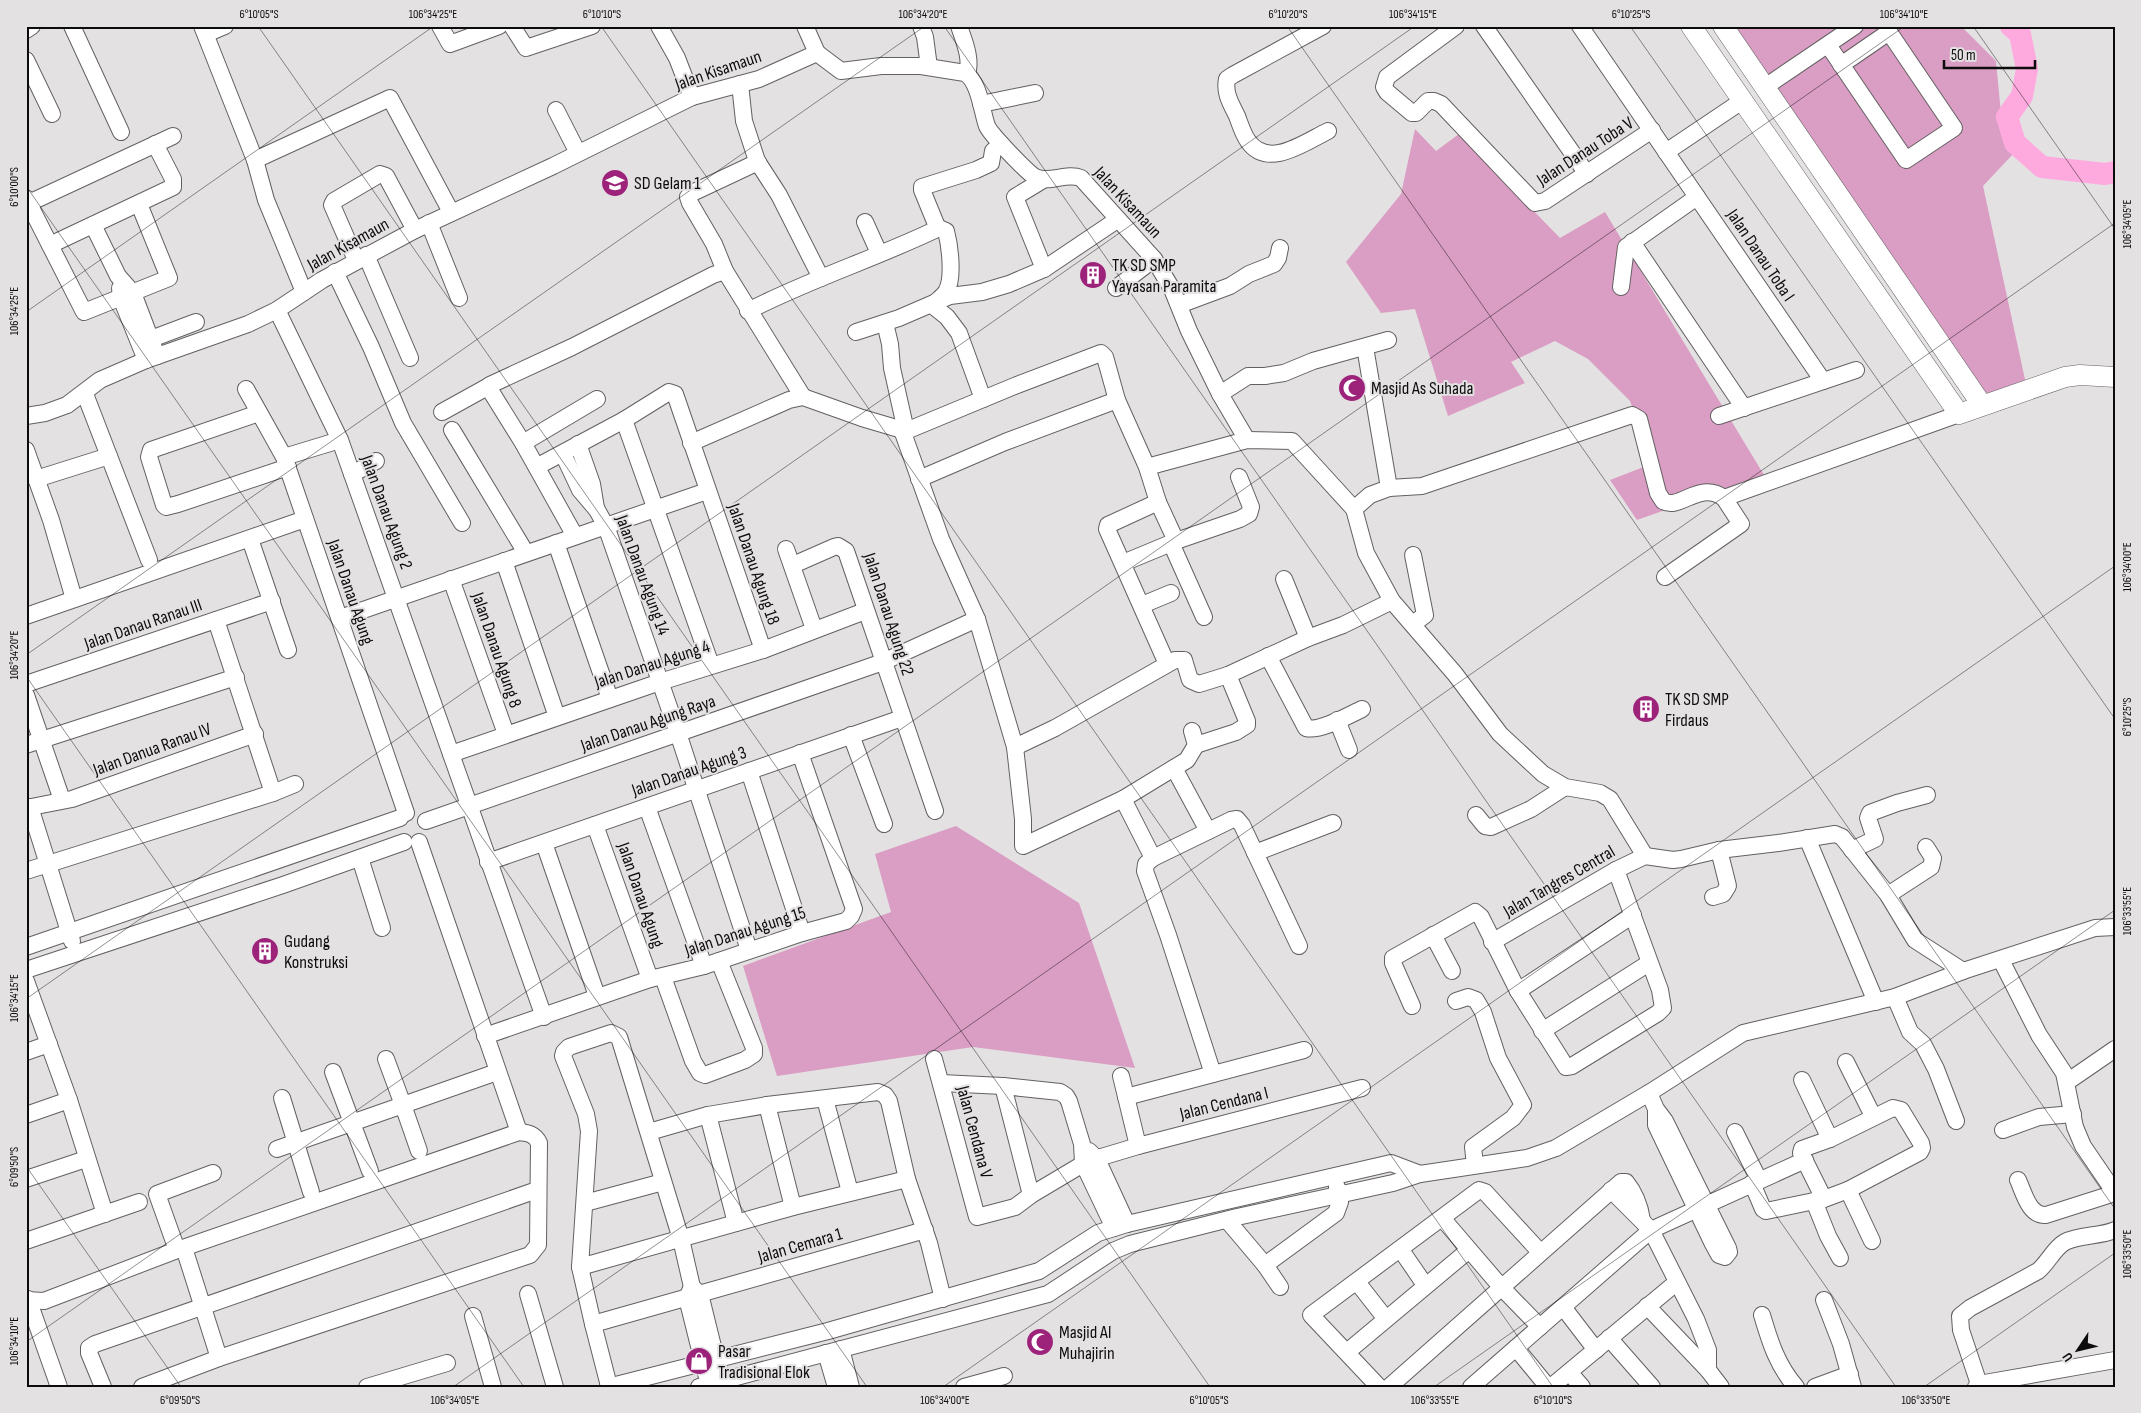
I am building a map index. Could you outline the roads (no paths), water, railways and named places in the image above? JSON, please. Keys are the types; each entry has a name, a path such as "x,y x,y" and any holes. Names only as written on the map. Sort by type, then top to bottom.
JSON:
{"main road":[{"path":"1691,26 1959,414 2065,377 2080,375 2115,378"},
{"path":"1723,26 1982,405"},
{"path":"1756,120 1777,107"}],"street":[{"path":"26,30 32,26"},
{"path":"72,26 121,132"},
{"path":"225,26 204,30 256,160 266,200 304,292"},
{"path":"440,26 450,44 499,26"},
{"path":"512,26 526,48 592,26"},
{"path":"659,26 677,58 692,98"},
{"path":"805,26 817,53 841,70 881,66 929,67 967,74 982,104 988,127 1001,144 1031,174 1043,180"},
{"path":"921,26 925,37 929,67"},
{"path":"959,26 970,68 967,74"},
{"name":"Jalan Danau Toba V","path":"1456,26 1387,77 1384,87 1387,92 1412,114 1416,113 1428,101 1441,104 1532,202 1539,204 1652,130"},
{"path":"1484,26 1587,174"},
{"name":"Jalan Danau Toba I","path":"1580,26 1824,381"},
{"path":"1765,87 1855,26"},
{"path":"1319,27 1233,75 1227,80 1226,90 1249,142 1259,150 1273,155 1292,149 1328,131"},
{"path":"1828,45 1841,65 1906,160 1954,128 1889,32 1841,65"},
{"name":"Jalan Kisamaun","path":"26,416 45,413 67,405 85,394 100,380 152,358 248,324 277,310 335,272 422,226 692,98 773,73 817,53"},
{"path":"26,60 52,114"},
{"path":"740,84 744,120 758,162 779,195 821,278"},
{"path":"982,104 1035,93"},
{"path":"256,160 390,98 452,212"},
{"path":"1666,152 1742,100"},
{"path":"556,110 578,153"},
{"path":"139,204 169,278 84,312 27,201 173,136"},
{"path":"50,245 173,187 174,183 155,144"},
{"path":"938,228 922,187 976,170 990,163 992,153 1001,144"},
{"path":"758,162 699,189 688,197 714,244 725,272 803,397"},
{"path":"410,358 361,258 332,205 334,201 380,174 386,176 422,226 459,298"},
{"name":"Jalan Kisamaun","path":"1043,180 1071,176 1081,178 1154,259 1172,289 1189,332 1220,394 1247,440"},
{"path":"1043,180 1018,195 1015,200 1044,269"},
{"path":"1621,287 1626,247 1697,197"},
{"path":"856,332 933,305 950,296 978,292 1009,284 1044,269 1117,220"},
{"path":"865,222 879,253"},
{"path":"93,225 151,339 152,358"},
{"path":"748,311 879,253 903,245 938,228 946,231 950,272 946,292 933,305"},
{"path":"1632,242 1744,408"},
{"path":"1179,305 1230,286 1242,278 1274,264 1278,258 1280,248"},
{"path":"1116,288 1154,259"},
{"path":"335,272 403,423 462,523"},
{"path":"442,412 490,386 713,275 725,272"},
{"path":"127,295 152,358"},
{"path":"933,305 959,333 983,399"},
{"name":"Jalan Danau Agung 2","path":"277,310 340,440 544,1017"},
{"path":"151,339 196,322"},
{"path":"885,323 904,430 919,479 941,539 976,620 1015,747 1023,819 1023,846 1123,799 1187,760 1194,738 1236,732 1247,725 1228,675"},
{"path":"1220,394 1248,376 1284,373 1313,362 1388,340"},
{"path":"1365,347 1389,488"},
{"path":"691,443 789,400 803,397 904,430 1101,353 1105,357 1117,400 1147,467 1173,542 1204,617"},
{"path":"1719,416 1856,370"},
{"path":"490,386 490,390 523,443 575,536"},
{"name":"Jalan Danau Agung","path":"246,390 286,462 340,618 403,816"},
{"name":"Jalan Danau Agung 18","path":"624,420 672,392 674,394 763,650"},
{"path":"85,394 149,560"},
{"path":"523,443 598,399"},
{"path":"919,479 1005,442 1117,400"},
{"path":"259,413 151,450 149,457 164,505 178,504 340,440"},
{"path":"1724,498 1959,414"},
{"path":"1354,509 1370,495 1389,488 1422,486 1632,415 1639,419 1658,493 1663,501 1672,503 1706,491 1716,492 1724,498 1741,524 1665,577"},
{"path":"540,465 624,420 711,666"},
{"path":"452,430 526,553"},
{"path":"1147,467 1247,440 1292,441 1354,509 1366,553 1392,601 1455,674 1500,734 1543,774 1565,787 1600,792 1610,799 1645,856 1673,860 1719,850 1835,834 1842,837 1888,895 1915,940 1963,971"},
{"name":"Jalan Danau Agung 14","path":"578,444 592,484 597,510"},
{"path":"26,450 74,599"},
{"name":"Jalan Danau Agung 14","path":"562,454 580,490 597,510 606,526 697,789 749,950"},
{"path":"36,479 109,456"},
{"path":"352,474 376,461"},
{"path":"1122,563 1249,514 1251,506 1240,477"},
{"path":"340,618 707,491"},
{"path":"1158,502 1108,525 1107,529 1167,664"},
{"path":"26,616 305,519"},
{"path":"250,539 288,650"},
{"path":"556,543 610,699"},
{"name":"Jalan Danau Agung 22","path":"793,565 834,547 842,548 848,556 935,811"},
{"path":"786,549 814,629"},
{"path":"1413,555 1425,615 1413,624"},
{"path":"504,561 557,717"},
{"name":"Jalan Danau Agung 8","path":"451,579 506,734"},
{"path":"1284,579 1308,638"},
{"path":"1142,605 1171,593"},
{"name":"Jalan Danau Ranau III","path":"26,684 272,601"},
{"path":"1015,747 1055,728 1178,659 1184,660 1190,680 1195,684 1228,675 1308,638 1343,625 1392,601"},
{"name":"Jalan Danau Agung 4","path":"451,754 660,682 763,650 814,629 866,611"},
{"path":"216,620 273,793"},
{"name":"Jalan Danau Agung Raya","path":"426,821 883,662 976,620"},
{"path":"1268,656 1304,726 1312,729 1362,709"},
{"path":"26,745 236,677"},
{"path":"26,694 62,800"},
{"name":"Jalan Danau Agung 3","path":"488,862 902,718"},
{"path":"1338,720 1349,750"},
{"name":"Jalan Danua Ranau IV","path":"28,808 72,799 255,734"},
{"path":"851,736 884,824"},
{"name":"Jalan Danau Agung 15","path":"486,1036 544,1017 597,996 704,966 802,933 846,921 854,909 800,753"},
{"path":"1174,768 1208,831"},
{"path":"749,771 802,933"},
{"path":"26,871 273,793 295,784"},
{"path":"1476,815 1485,826 1491,827 1531,809 1565,787"},
{"path":"1852,850 1875,839 1868,818 1870,813 1927,795"},
{"path":"1123,799 1153,858"},
{"path":"646,807 704,966"},
{"path":"28,808 48,864 75,953"},
{"path":"26,947 403,816 418,813 428,826 426,835 411,842 26,970"},
{"path":"403,816 396,831 411,842 486,1036 519,1132"},
{"path":"1213,1074 1171,944 1144,871 1146,864 1153,858 1237,819 1242,825 1299,946"},
{"path":"1255,853 1333,822"},
{"name":"Jalan Danau Agung","path":"595,825 656,978 693,1061 700,1073 705,1075 745,1060 754,1054 754,1048 719,961"},
{"path":"1807,838 1876,1002"},
{"path":"544,843 597,996"},
{"path":"1888,895 1931,867 1933,858 1926,848"},
{"path":"1713,897 1722,895 1728,889 1728,881 1719,850"},
{"name":"Jalan Tangres Central","path":"1492,942 1616,870 1645,856"},
{"path":"360,858 382,928"},
{"path":"1412,1006 1392,959 1396,955 1475,912 1481,917 1518,991 1563,1064 1569,1067 1663,1010 1663,1005 1633,915 1616,870"},
{"path":"1518,991 1633,915"},
{"path":"1420,1174 1391,1162 1231,1198 1120,1226 1098,1233 1039,1271 828,1331 710,1362 609,1386 580,1267 589,1131 586,1114 563,1056 566,1049 610,1033 620,1037 681,1239 710,1362 710,1384 1048,1294 1120,1247 1232,1218 1314,1201 1420,1174 1519,1160 1543,1154 1649,1093 1743,1034 1896,997 1963,971 2095,928 2115,927"},
{"path":"1434,935 1452,971"},
{"path":"2001,960 2039,1035 2064,1073 2075,1127 2083,1146 2115,1193 2046,1215 2040,1215 2032,1209 2018,1180"},
{"path":"1542,1031 1649,963"},
{"path":"26,982 69,1100 86,1159 105,1214"},
{"path":"1456,1000 1472,996 1476,1000 1483,1012 1498,1058 1523,1105 1513,1118 1473,1147 1475,1165"},
{"path":"1896,997 1910,1032 1923,1044 1936,1069 1956,1121"},
{"path":"26,1052 48,1044"},
{"path":"2067,1082 2115,1049"},
{"path":"1126,1097 1304,1050"},
{"path":"386,1059 419,1150"},
{"name":"Jalan Cendana V","path":"934,1059 977,1217"},
{"path":"1846,1062 1874,1116"},
{"path":"333,1072 370,1171"},
{"path":"276,1149 497,1072"},
{"path":"1121,1076 1138,1146"},
{"path":"1802,1080 1830,1138"},
{"path":"941,1083 1003,1086 1060,1092 1066,1096 1082,1144 1120,1226"},
{"path":"1003,1086 1031,1195"},
{"name":"Jalan Cendana I","path":"977,1217 1008,1210 1090,1161 1138,1146 1362,1088"},
{"path":"649,1132 708,1115 768,1105 878,1092 885,1095 889,1101 907,1179 925,1230 943,1299"},
{"path":"1649,1093 1656,1109 1665,1120 1701,1207"},
{"path":"282,1098 311,1192"},
{"path":"825,1099 850,1192"},
{"path":"26,1115 69,1100"},
{"path":"768,1105 793,1207"},
{"path":"1735,1132 1755,1181 1763,1209 1766,1211 1819,1200 1848,1190 1916,1156 1922,1148 1901,1110 1893,1108 1830,1138 1803,1147 1801,1152 1819,1200 1828,1236 1840,1258"},
{"path":"2003,1130 2039,1117 2073,1114"},
{"path":"708,1115 736,1223"},
{"path":"56,1386 31,1318 33,1300 519,1132 534,1135 539,1143 537,1190 538,1245 535,1252 219,1358 142,1387"},
{"path":"26,1179 86,1159"},
{"path":"1471,1387 1563,1307 1647,1225 1701,1207 1805,1160"},
{"path":"213,1173 157,1194 203,1306 219,1358"},
{"path":"1265,1265 1336,1213 1340,1205 1335,1175"},
{"path":"580,1267 793,1207 907,1179"},
{"path":"1308,1181 1314,1201"},
{"path":"585,1203 663,1182"},
{"path":"103,1387 89,1353 92,1345 537,1190"},
{"path":"1379,1387 1312,1316 1476,1192 1482,1190 1540,1252"},
{"path":"1389,1387 1611,1190 1647,1225 1678,1282 1696,1319 1708,1350 1708,1370"},
{"path":"1848,1190 1872,1241"},
{"path":"1231,1198 1232,1218 1280,1287"},
{"path":"26,1241 139,1202"},
{"path":"1442,1218 1502,1288 1540,1327"},
{"name":"Jalan Cemara 1","path":"593,1324 693,1293 925,1230"},
{"path":"2115,1230 2109,1233 2076,1238 2064,1242 2038,1271 1970,1308 1960,1316 1961,1330 1977,1386 2115,1360"},
{"path":"1400,1250 1425,1285"},
{"path":"1347,1352 1469,1250"},
{"path":"1039,1271 1048,1294"},
{"path":"1357,1282 1386,1319"},
{"path":"1516,1348 1550,1387 1678,1282"},
{"path":"528,1294 555,1387"},
{"path":"1814,1387 1852,1380 1841,1344 1824,1300"},
{"path":"1647,1306 1708,1370 1721,1387"},
{"path":"1563,1307 1596,1350"},
{"path":"1762,1314 1772,1350 1778,1363 1796,1387"},
{"path":"474,1316 493,1387"},
{"path":"828,1331 834,1351 851,1387"},
{"path":"1609,1338 1652,1387"},
{"path":"834,1351 836,1387"},
{"path":"366,1387 447,1363"},
{"path":"1569,1372 1582,1387"},
{"path":"964,1387 996,1381"}],"waterway":[{"path":"2011,26 2020,34 2027,69 2022,96 2007,117 2015,143 2042,167 2105,174 2115,172"}],"place":[{"name":"SD Gelam 1","path":"615,183"},
{"name":"TK SD SMP Yayasan Paramita","path":"1093,275"},
{"name":"Masjid As Suhada","path":"1352,388"},
{"name":"TK SD SMP Firdaus","path":"1646,709"},
{"name":"Gudang Konstruksi","path":"265,951"},
{"name":"Masjid Al Muhajirin","path":"1040,1342"},
{"name":"Pasar Tradisional Elok","path":"699,1361"}]}
